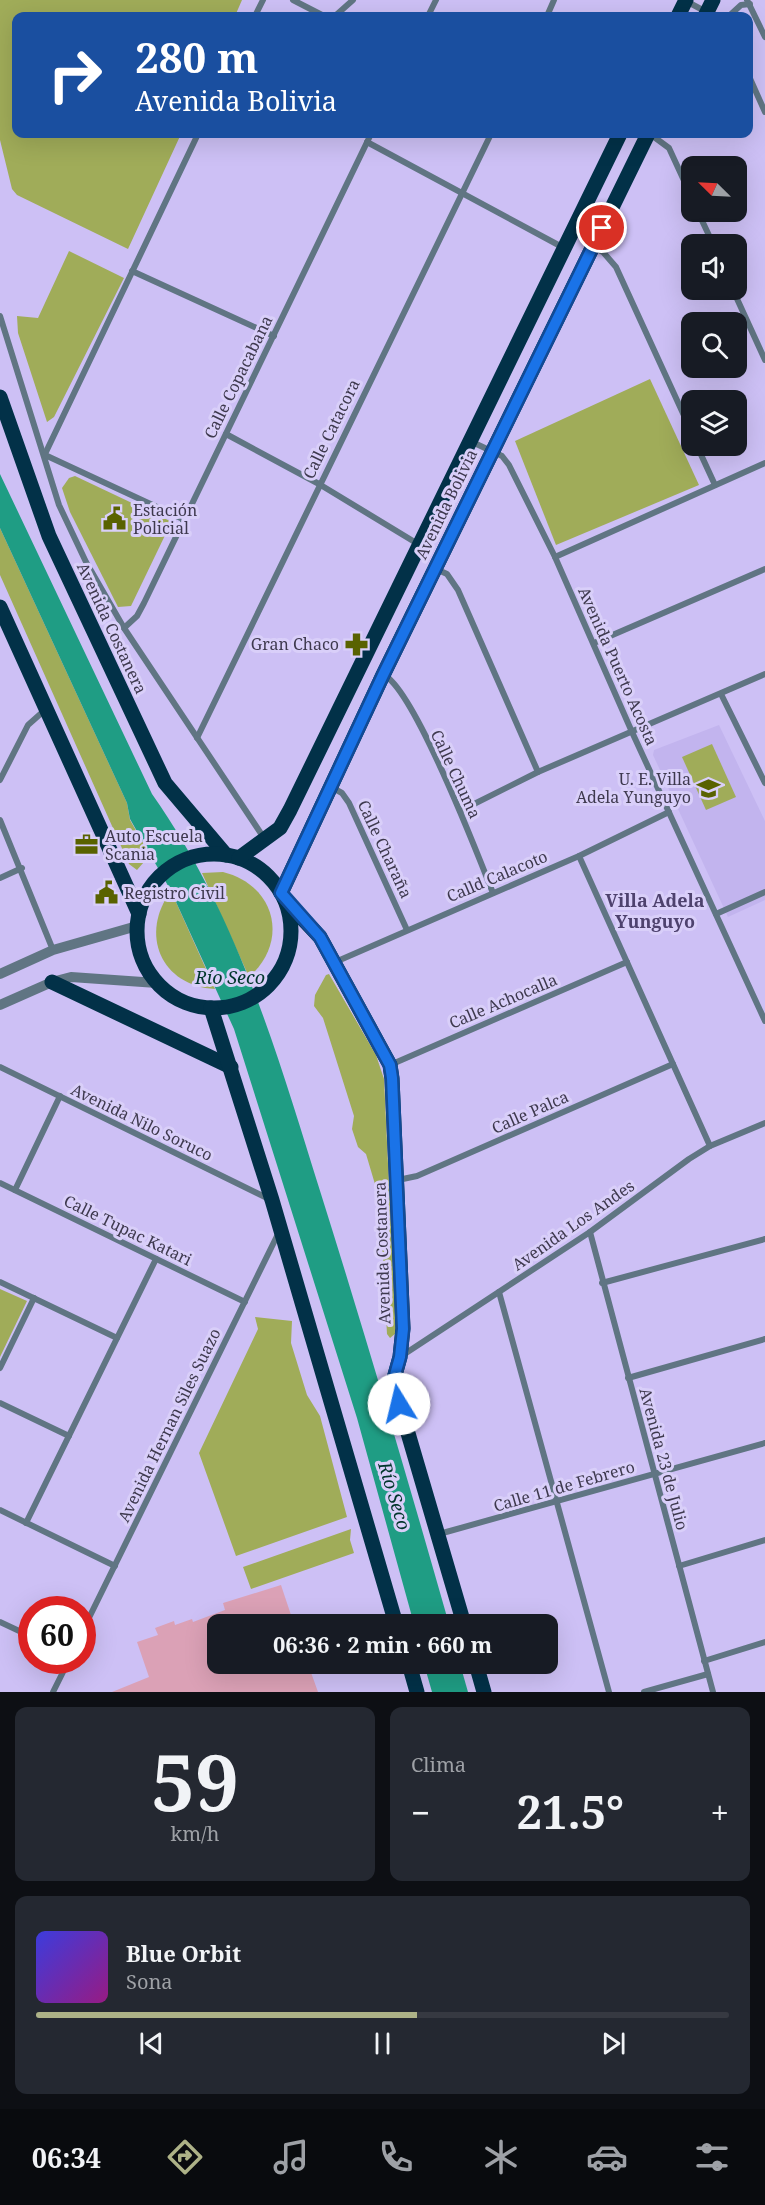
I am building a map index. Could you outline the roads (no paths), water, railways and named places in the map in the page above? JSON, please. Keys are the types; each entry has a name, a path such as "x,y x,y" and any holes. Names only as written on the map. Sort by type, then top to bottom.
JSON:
{"main road":[{"name":"Avenida Bolivia","path":"226,855 265,839 279,828 290,810 618,138"},
{"name":"Avenida Bolivia","path":"283,896 383,675 647,138"},
{"name":"Avenida Costanera","path":"0,397 49,536 165,783 226,855"},
{"path":"0,607 140,914 142,957 157,983 182,1001 218,1008 249,1000 269,984 281,969 288,951 291,926 283,896 261,870 226,855 177,864 157,880 140,914"},
{"name":"Avenida Costanera","path":"283,896 320,937 390,1065 403,1329 400,1357 393,1382 461,1614"},
{"path":"52,982 231,1067"},
{"path":"218,1008 231,1067 393,1614"},
{"path":"411,1674 417,1692"},
{"path":"479,1674 484,1692"}],"street":[{"path":"293,0 316,12"},
{"path":"340,12 353,0"},
{"path":"686,1 710,11"},
{"path":"732,12 748,2"},
{"path":"753,12 765,37"},
{"path":"753,85 765,112"},
{"path":"45,454 196,138"},
{"name":"Calle Copacabana","path":"124,628 137,616 144,603 369,138"},
{"name":"Calle Catacora","path":"197,738 489,138"},
{"path":"655,138 669,148 681,174"},
{"path":"367,142 564,248"},
{"path":"592,247 603,252 616,267 681,409"},
{"path":"132,271 274,336"},
{"path":"738,300 765,358"},
{"path":"0,316 45,454 59,505 86,562 124,628 265,839"},
{"path":"226,434 319,484 420,544"},
{"name":"Avenida Puerto Acosta","path":"470,440 493,451 509,465 555,557 632,732 716,914 762,1006 765,1021"},
{"path":"45,454 185,520"},
{"path":"702,456 715,485"},
{"path":"555,557 765,464"},
{"path":"435,568 447,574 458,590 538,772"},
{"path":"594,643 765,569"},
{"path":"460,811 538,772 765,674"},
{"name":"Calle Chuma","path":"383,675 390,678 404,694 460,811 493,893"},
{"path":"721,693 763,774 765,783"},
{"path":"0,780 28,725 47,708"},
{"name":"Calle Charaña","path":"331,787 342,793 349,803 407,930"},
{"name":"Calld Calacoto","path":"333,963 579,856 669,812"},
{"path":"0,820 22,868 53,950"},
{"path":"579,856 710,1146"},
{"path":"0,878 22,868"},
{"path":"716,914 765,892"},
{"path":"0,974 140,914"},
{"name":"Calle Achocalla","path":"390,1065 627,962"},
{"path":"0,1005 52,982 84,976 157,983"},
{"name":"Calle Palca","path":"397,1180 417,1176 673,1064"},
{"name":"Avenida Nilo Soruco","path":"0,1067 272,1200"},
{"path":"15,1190 60,1096"},
{"name":"Avenida Los Andes","path":"400,1357 590,1232 710,1146 765,1123"},
{"name":"Calle Tupac Katari","path":"0,1183 245,1302"},
{"name":"Avenida Hernan Siles Suazo","path":"96,1604 280,1229"},
{"name":"Avenida 23 de Julio","path":"590,1232 713,1692"},
{"path":"602,1283 765,1239"},
{"path":"27,1522 156,1259"},
{"path":"0,1282 117,1338"},
{"path":"499,1292 609,1692"},
{"path":"0,1368 34,1298"},
{"path":"628,1378 765,1339"},
{"path":"0,1403 69,1436"},
{"name":"Calle 11 de Febrero","path":"438,1534 765,1443"},
{"path":"0,1510 115,1566"},
{"path":"679,1566 765,1540"},
{"path":"0,1622 18,1630"},
{"path":"704,1661 765,1642"},
{"path":"53,1692 62,1674"},
{"path":"644,1692 708,1674"}],"water":[{"name":"Río Seco","path":"0,474 152,794 182,840 232,937 288,1089 338,1248 446,1614 411,1614 357,1418 234,1029 171,891 130,819 127,803 0,528"},
{"path":"427,1674 463,1674 468,1692 432,1692"}],"place":[{"name":"Estación Policial","path":"115,519"},
{"name":"Gran Chaco","path":"357,644"},
{"name":"U. E. Villa Adela Yunguyo","path":"709,788"},
{"name":"Auto Escuela Scania","path":"87,845"},
{"name":"Registro Civil","path":"106,893"}],"district":[{"name":"Villa Adela Yunguyo","path":"655,911"}]}
